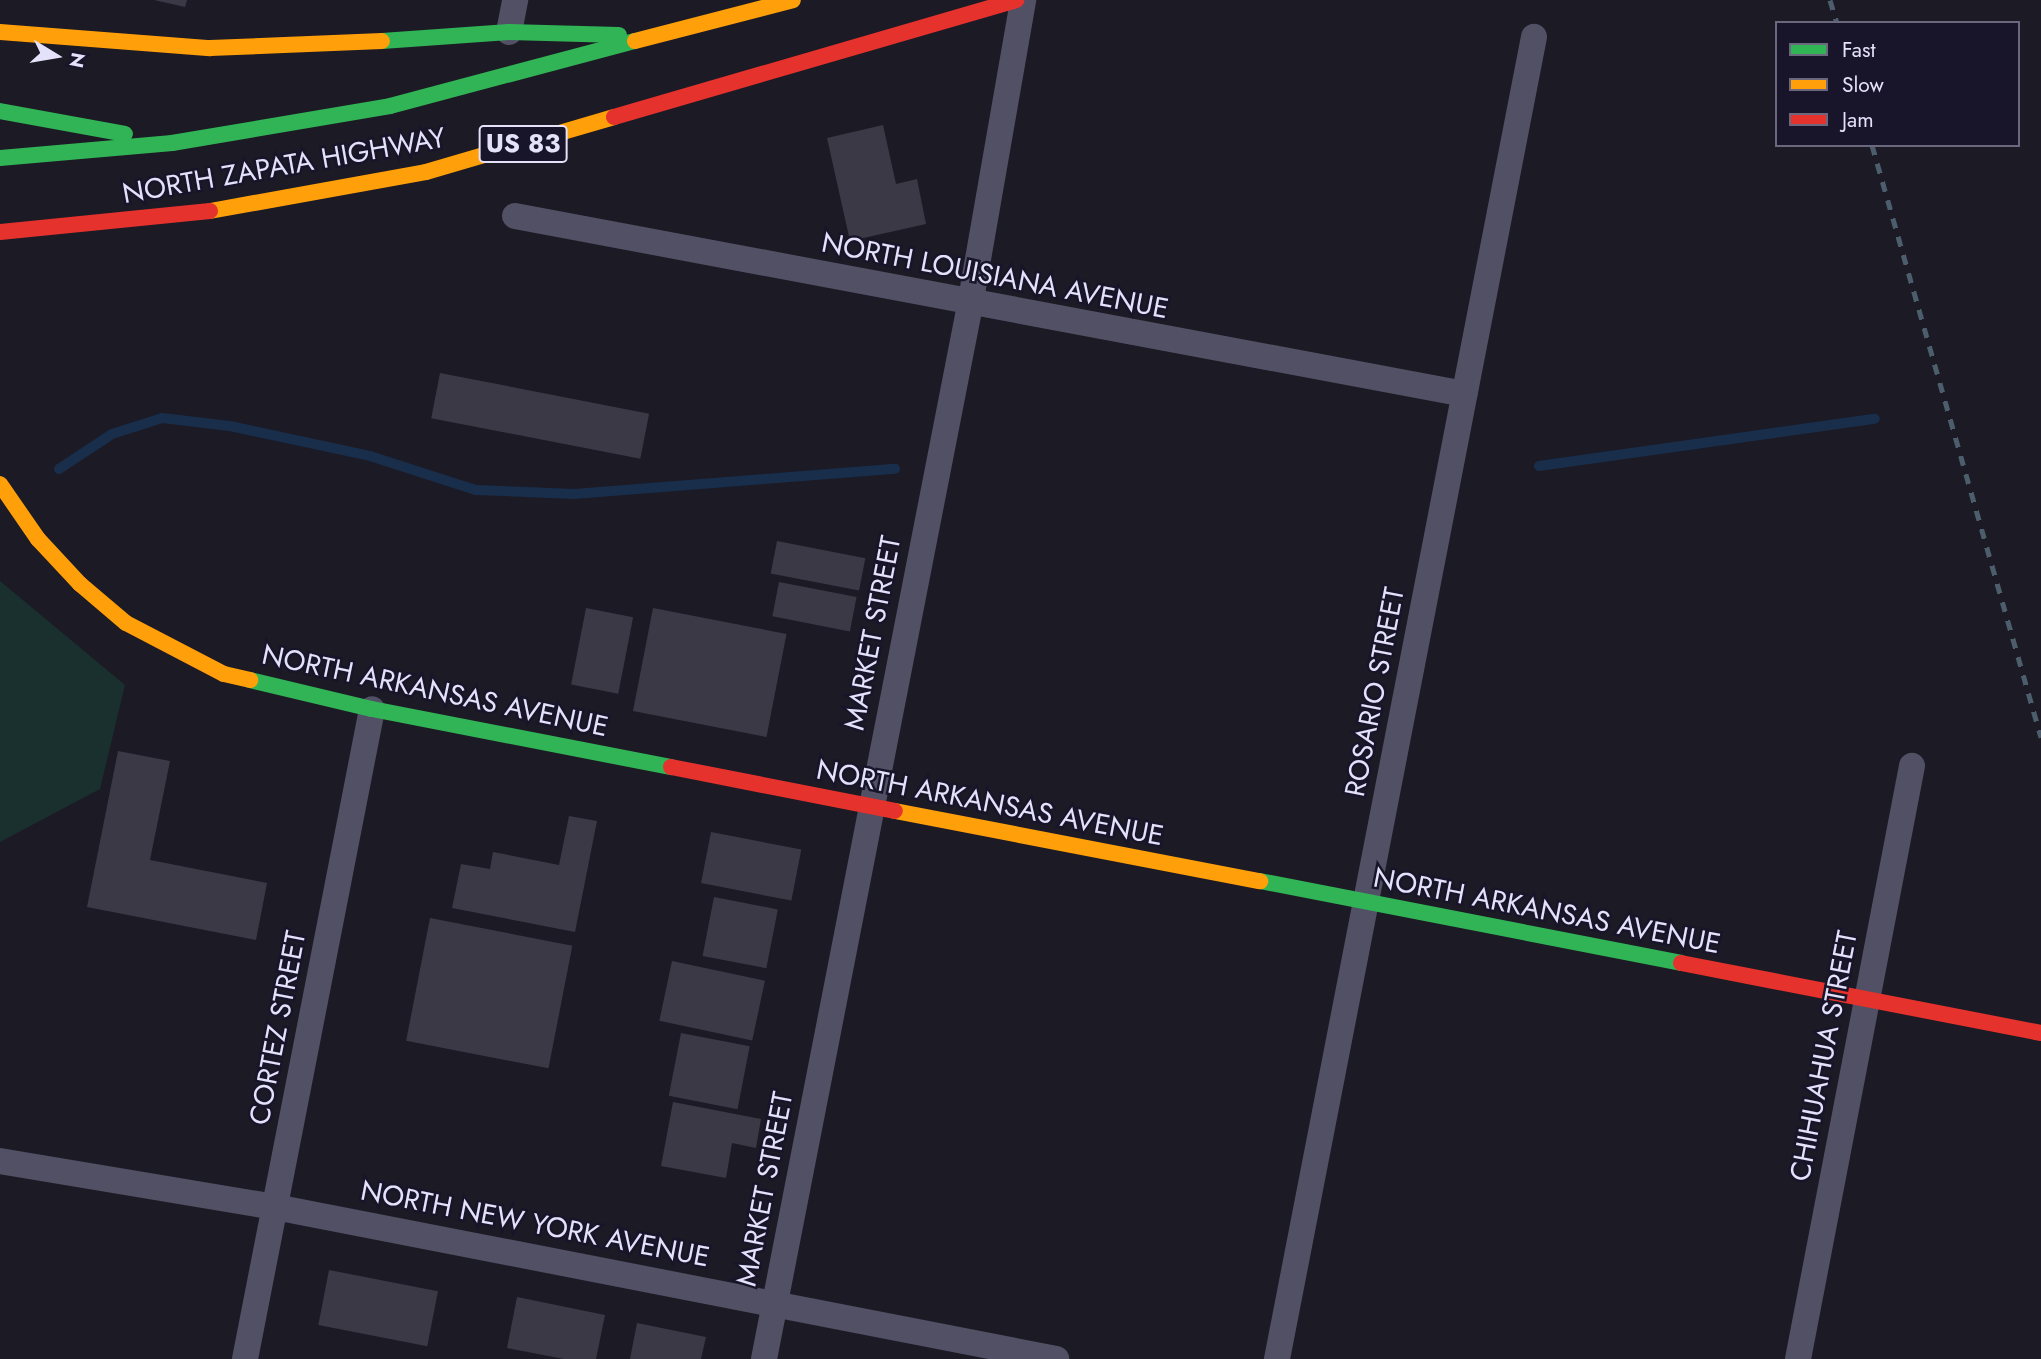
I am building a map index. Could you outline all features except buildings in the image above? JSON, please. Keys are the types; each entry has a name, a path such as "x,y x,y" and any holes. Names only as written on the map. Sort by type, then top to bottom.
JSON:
{"main road":[{"name":"NORTH ZAPATA HIGHWAY","path":"0,158 172,143 390,106 667,37 793,0"},
{"name":"NORTH ZAPATA HIGHWAY","path":"0,234 202,212 426,172 1016,0"},
{"path":"0,32 210,48 299,47 509,32 667,37"},
{"path":"0,111 172,143"},
{"name":"NORTH ARKANSAS AVENUE","path":"0,484 38,540 80,584 126,623 224,674 372,709 2041,1032"}],"street":[{"path":"509,32 515,0"},
{"name":"MARKET STREET","path":"764,1359 970,304 1023,0"},
{"name":"ROSARIO STREET","path":"1278,1359 1534,37"},
{"name":"NORTH LOUISIANA AVENUE","path":"515,216 970,304 1464,394"},
{"name":"CORTEZ STREET","path":"245,1359 372,709"},
{"name":"CHIHUAHUA STREET","path":"1798,1359 1912,766"},
{"name":"NORTH NEW YORK AVENUE","path":"0,1161 275,1207 775,1301 1056,1359"}],"green space":[{"path":"0,581 125,685 100,789 0,842"}],"waterway":[{"path":"59,469 112,434 162,418 230,426 370,456 476,490 574,494 895,469"},
{"path":"1539,466 1875,419"}],"railway":[{"path":"1830,0 1836,21"},
{"path":"1873,147 2041,737"}],"traffic: fast":[{"path":"382,41 509,32 619,35"},
{"path":"0,158 172,143 390,106 635,41"},
{"path":"0,111 125,134"},
{"path":"250,680 372,709 671,767"},
{"path":"1260,881 1681,963"}],"traffic: slow":[{"path":"635,41 793,0"},
{"path":"0,32 210,48 382,41"},
{"path":"210,211 426,172 614,117"},
{"path":"0,484 38,539 80,584 126,623 224,674 250,680"},
{"path":"895,811 1260,881"}],"traffic: jam":[{"path":"614,117 1016,0"},
{"path":"0,232 210,211"},
{"path":"671,767 895,811"},
{"path":"1681,963 2041,1033"}]}
